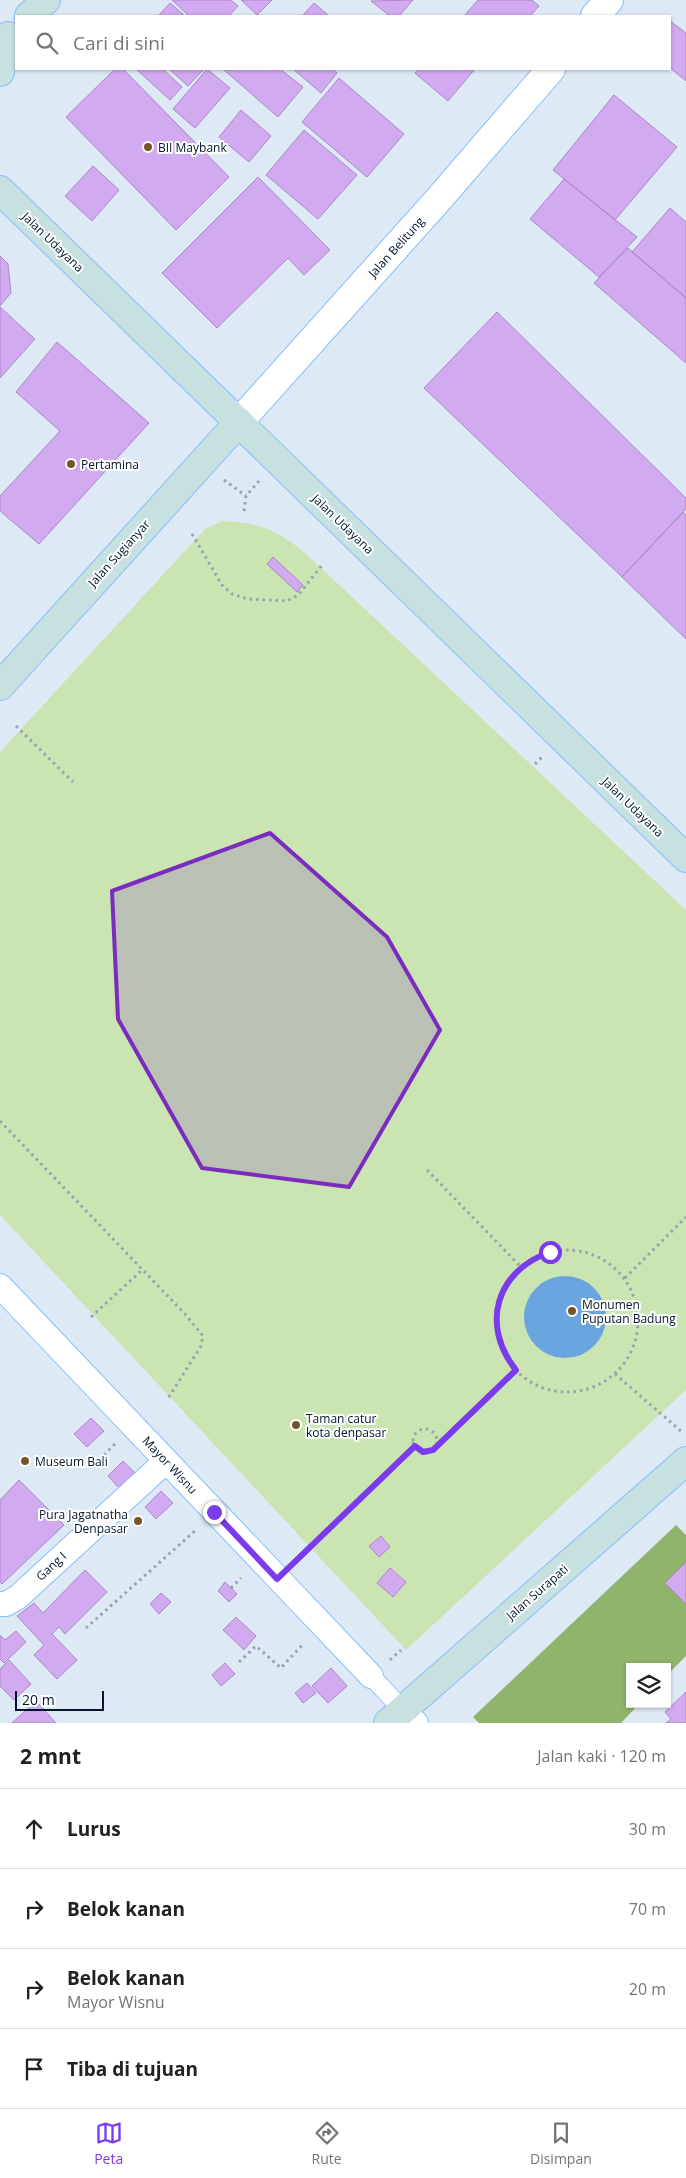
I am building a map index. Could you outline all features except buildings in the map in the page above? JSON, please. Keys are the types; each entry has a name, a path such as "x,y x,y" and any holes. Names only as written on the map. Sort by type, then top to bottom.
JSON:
{"main road":[{"path":"30,15 46,0"},
{"path":"0,72 8,36"},
{"name":"Jalan Udayana","path":"1,186 239,422 686,858"},
{"name":"Jalan Sugianyar","path":"0,686 239,422"},
{"name":"Jalan Surapati","path":"402,1719 686,1461"}],"street":[{"path":"596,15 609,0"},
{"name":"Jalan Belitung","path":"239,422 438,200 550,70"},
{"name":"Mayor Wisnu","path":"0,1286 371,1676 402,1719"},
{"name":"Gang I","path":"0,1604 6,1604 18,1598 166,1461"}],"path":[{"path":"192,534 222,585 232,594 248,599 287,601 298,595 323,564"},
{"path":"16,726 73,782"},
{"path":"0,1121 203,1336 201,1346 168,1400"},
{"path":"426,1170 521,1267"},
{"path":"625,1278 686,1217"},
{"path":"584,1251 607,1262 625,1278 637,1305 637,1335 625,1362 615,1374 600,1384 583,1390 565,1392 538,1386 516,1370 506,1358 499,1342 496,1318 502,1294 510,1279 521,1267 535,1257 550,1252 584,1251"},
{"path":"91,1317 142,1270"},
{"path":"415,1446 423,1452 433,1450 516,1370"},
{"path":"615,1374 686,1436"},
{"path":"277,1579 415,1446 415,1435 423,1429 434,1432 436,1446"},
{"path":"86,1628 214,1512"},
{"path":"231,1588 240,1579"},
{"path":"239,1662 256,1646 281,1668 322,1625"}],"highlighted area":[{"path":"270,833 387,937 440,1030 349,1187 202,1168 118,1019 112,891"}],"green space":[{"path":"222,521 247,523 266,529 284,538 304,552 686,910 686,1390 406,1650 0,1215 0,752 205,529"},
{"path":"676,1525 686,1535 686,1656 671,1671 671,1663 626,1663 626,1708 635,1708 621,1723 479,1723 473,1717"}],"water":[{"path":"565,1276 581,1279 594,1288 603,1301 606,1317 603,1333 594,1346 581,1355 565,1358 549,1355 536,1346 527,1333 524,1317 527,1301 536,1288 549,1279"}],"place":[{"name":"BII Maybank","path":"148,147"},
{"name":"Pertamina","path":"71,464"},
{"name":"Monumen Puputan Badung","path":"572,1311"},
{"name":"Taman catur kota denpasar","path":"296,1425"},
{"name":"Museum Bali","path":"25,1461"},
{"name":"Pura Jagatnatha Denpasar","path":"138,1521"}],"route":[{"path":"214,1512 277,1579 415,1446 423,1452 433,1450 516,1370 506,1358 499,1342 496,1326 497,1309 510,1279 521,1267 535,1257 550,1252"}]}
